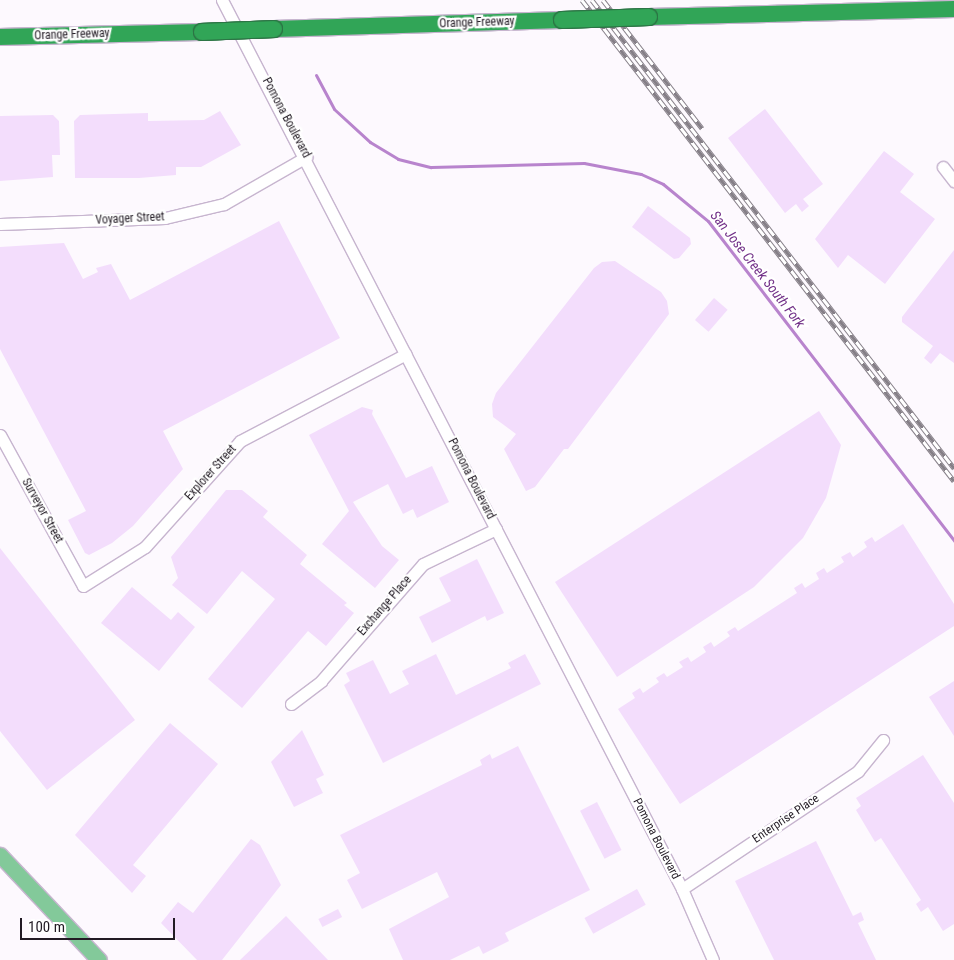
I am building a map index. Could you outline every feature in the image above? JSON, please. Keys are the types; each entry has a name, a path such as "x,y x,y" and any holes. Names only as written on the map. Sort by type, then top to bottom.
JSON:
{"highway":[{"name":"Orange Freeway","path":"0,37 954,9"},
{"path":"923,10 954,20"}],"main road":[{"path":"0,855 99,960"}],"street":[{"name":"Pomona Boulevard","path":"222,0 306,157 682,889 713,960"},
{"name":"Voyager Street","path":"0,224 165,218 224,204 306,157"},
{"path":"943,167 954,180"},
{"name":"Explorer Street","path":"83,586 145,547 240,441 406,354"},
{"name":"Surveyor Street","path":"0,435 83,586"},
{"name":"Exchange Place","path":"291,704 321,681 423,564 496,529"},
{"name":"Enterprise Place","path":"682,889 858,771 883,740"}],"building":[{"path":"765,109 823,184 803,199 809,206 802,212 796,204 785,213 728,138"},
{"path":"220,111 241,145 201,167 176,167 176,175 139,178 75,178 74,121 80,115 148,113 148,121 204,120"},
{"path":"53,115 59,121 60,155 52,155 53,177 0,181 0,116"},
{"path":"884,151 914,174 900,192 935,219 885,284 848,255 838,268 815,239"},
{"path":"648,206 690,238 691,244 679,258 674,259 632,227"},
{"path":"279,221 340,338 163,431 183,469 133,526 112,543 89,555 85,553 68,520 86,511 0,349 0,247 64,243 83,279 98,272 96,268 111,264 130,300"},
{"path":"954,250 954,363 940,353 931,364 924,358 933,346 902,322 902,317"},
{"path":"615,261 661,292 667,301 669,314 568,449 564,449 535,487 526,491 504,449 516,434 493,417 492,404 496,393 594,268 602,262"},
{"path":"714,298 728,310 709,332 695,320"},
{"path":"362,407 373,410 372,414 406,478 432,466 449,502 417,518 413,509 403,514 388,484 353,502 382,546 399,560 375,588 322,544 349,511 309,435"},
{"path":"819,411 841,445 826,498 803,538 754,587 617,677 555,582"},
{"path":"226,490 242,490 268,511 263,517 307,555 300,564 347,603 344,605 354,613 326,646 308,631 242,708 208,679 275,599 242,571 207,614 172,585 178,578 171,557"},
{"path":"903,524 954,604 954,626 680,804 618,709 635,698 632,693 640,688 643,693 659,682 656,678 664,673 667,677 683,667 679,662 688,657 691,662 706,652 703,647 711,642 714,647 730,636 727,632 735,627 738,631 797,593 794,588 802,583 805,588 819,579 816,573 824,568 827,573 844,562 841,557 850,552 853,557 867,547 864,542 872,537 875,542"},
{"path":"0,548 135,720 47,790 0,731"},
{"path":"477,559 504,613 487,621 485,616 432,643 419,617 451,601 439,578"},
{"path":"132,587 171,620 178,612 195,627 159,671 101,623"},
{"path":"436,654 456,695 511,668 508,663 525,654 541,684 383,763 344,685 350,681 346,673 373,660 390,694 409,684 402,671"},
{"path":"954,681 954,736 929,697"},
{"path":"170,723 218,764 133,865 146,876 132,893 75,835"},
{"path":"302,730 324,775 316,779 323,793 294,807 271,762"},
{"path":"518,746 590,890 505,933 509,941 483,954 479,946 450,960 403,960 389,929 449,897 437,872 362,909 347,880 360,873 340,835 482,765 480,760 490,754 492,759"},
{"path":"923,755 954,803 954,924 943,931 928,907 921,912 916,904 921,900 881,838 875,842 856,810 861,806 856,798"},
{"path":"597,802 622,850 605,859 580,811"},
{"path":"251,839 260,845 281,885 222,960 197,960 161,923 178,902 193,913"},
{"path":"816,841 853,916 861,912 864,920 858,923 876,960 774,960 735,881"},
{"path":"637,889 646,905 593,934 585,918"},
{"path":"338,909 342,917 322,927 318,919"},
{"path":"286,916 328,960 240,960"}],"waterway":[{"name":"San Jose Creek South Fork","path":"316,75 334,109 370,142 398,159 431,167 584,163 641,174 663,184 708,221 954,541"}],"railway":[{"path":"582,0 954,481"},
{"path":"592,0 954,468"},
{"path":"603,0 702,128"}]}
